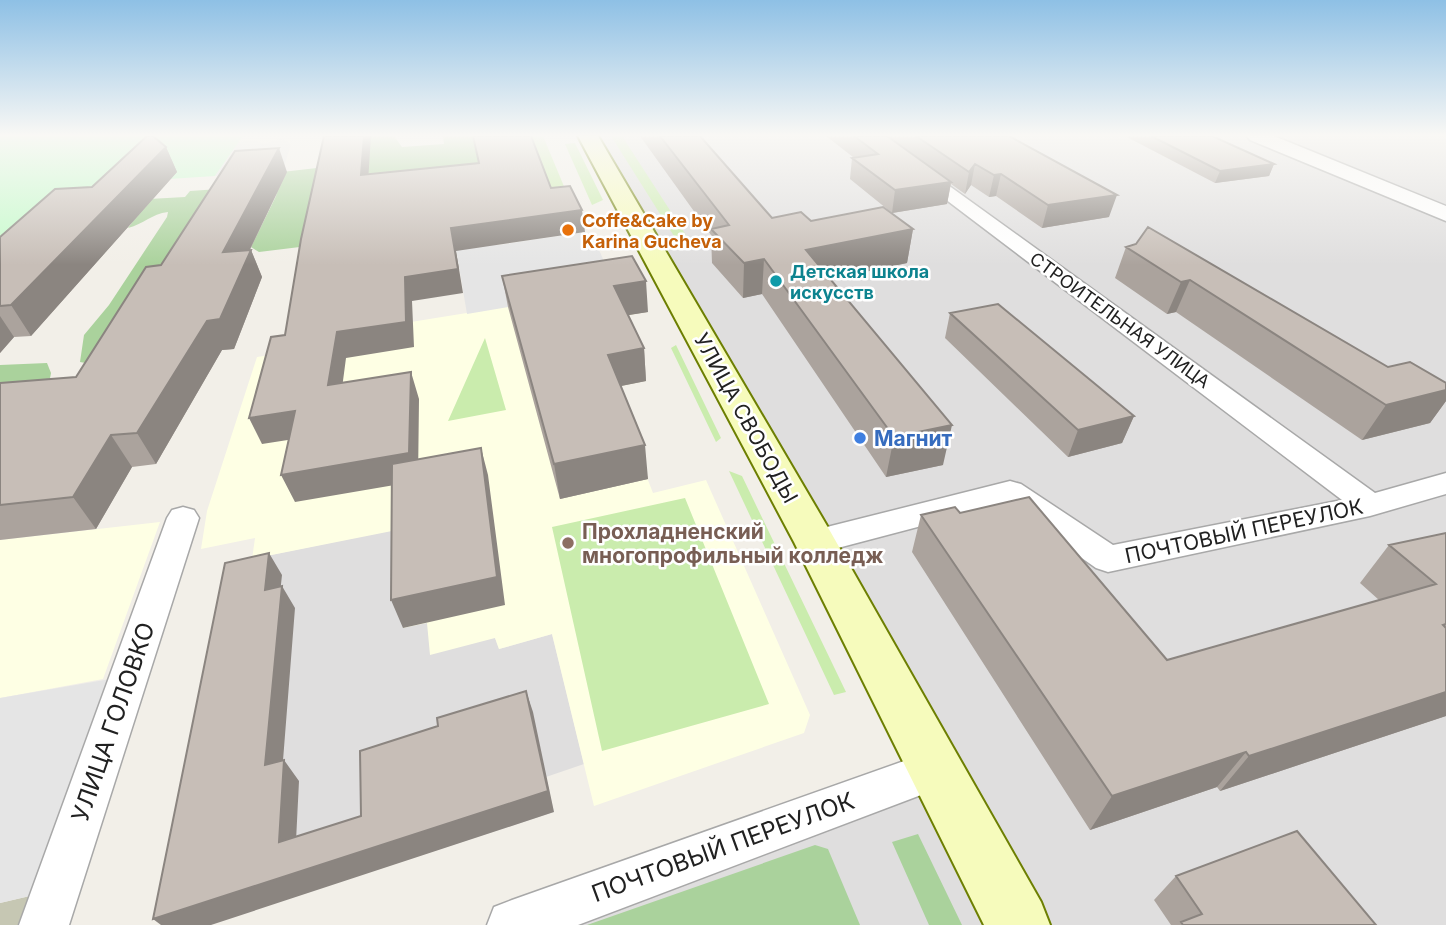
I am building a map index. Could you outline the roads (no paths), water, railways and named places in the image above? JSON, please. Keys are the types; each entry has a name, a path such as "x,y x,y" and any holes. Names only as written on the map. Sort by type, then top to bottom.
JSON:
{"main road":[{"name":"УЛИЦА СВОБОДЫ","path":"612,179 814,541 1018,925"}],"street":[{"name":"СТРОИТЕЛЬНАЯ УЛИЦА","path":"928,179 1370,505"},
{"path":"1362,179 1446,214"},
{"name":"ПОЧТОВЫЙ ПЕРЕУЛОК","path":"814,541 1010,492 1108,559 1370,505 1446,483"},
{"name":"УЛИЦА ГОЛОВКО","path":"44,925 183,518"},
{"name":"ПОЧТОВЫЙ ПЕРЕУЛОК","path":"512,925 935,770"}],"place":[{"name":"Coffe&Cake by Karina Gucheva","path":"568,230"},
{"name":"Детская школа искусств","path":"776,281"},
{"name":"Магнит","path":"860,438"},
{"name":"Прохладненский многопрофильный колледж","path":"568,543"}]}
